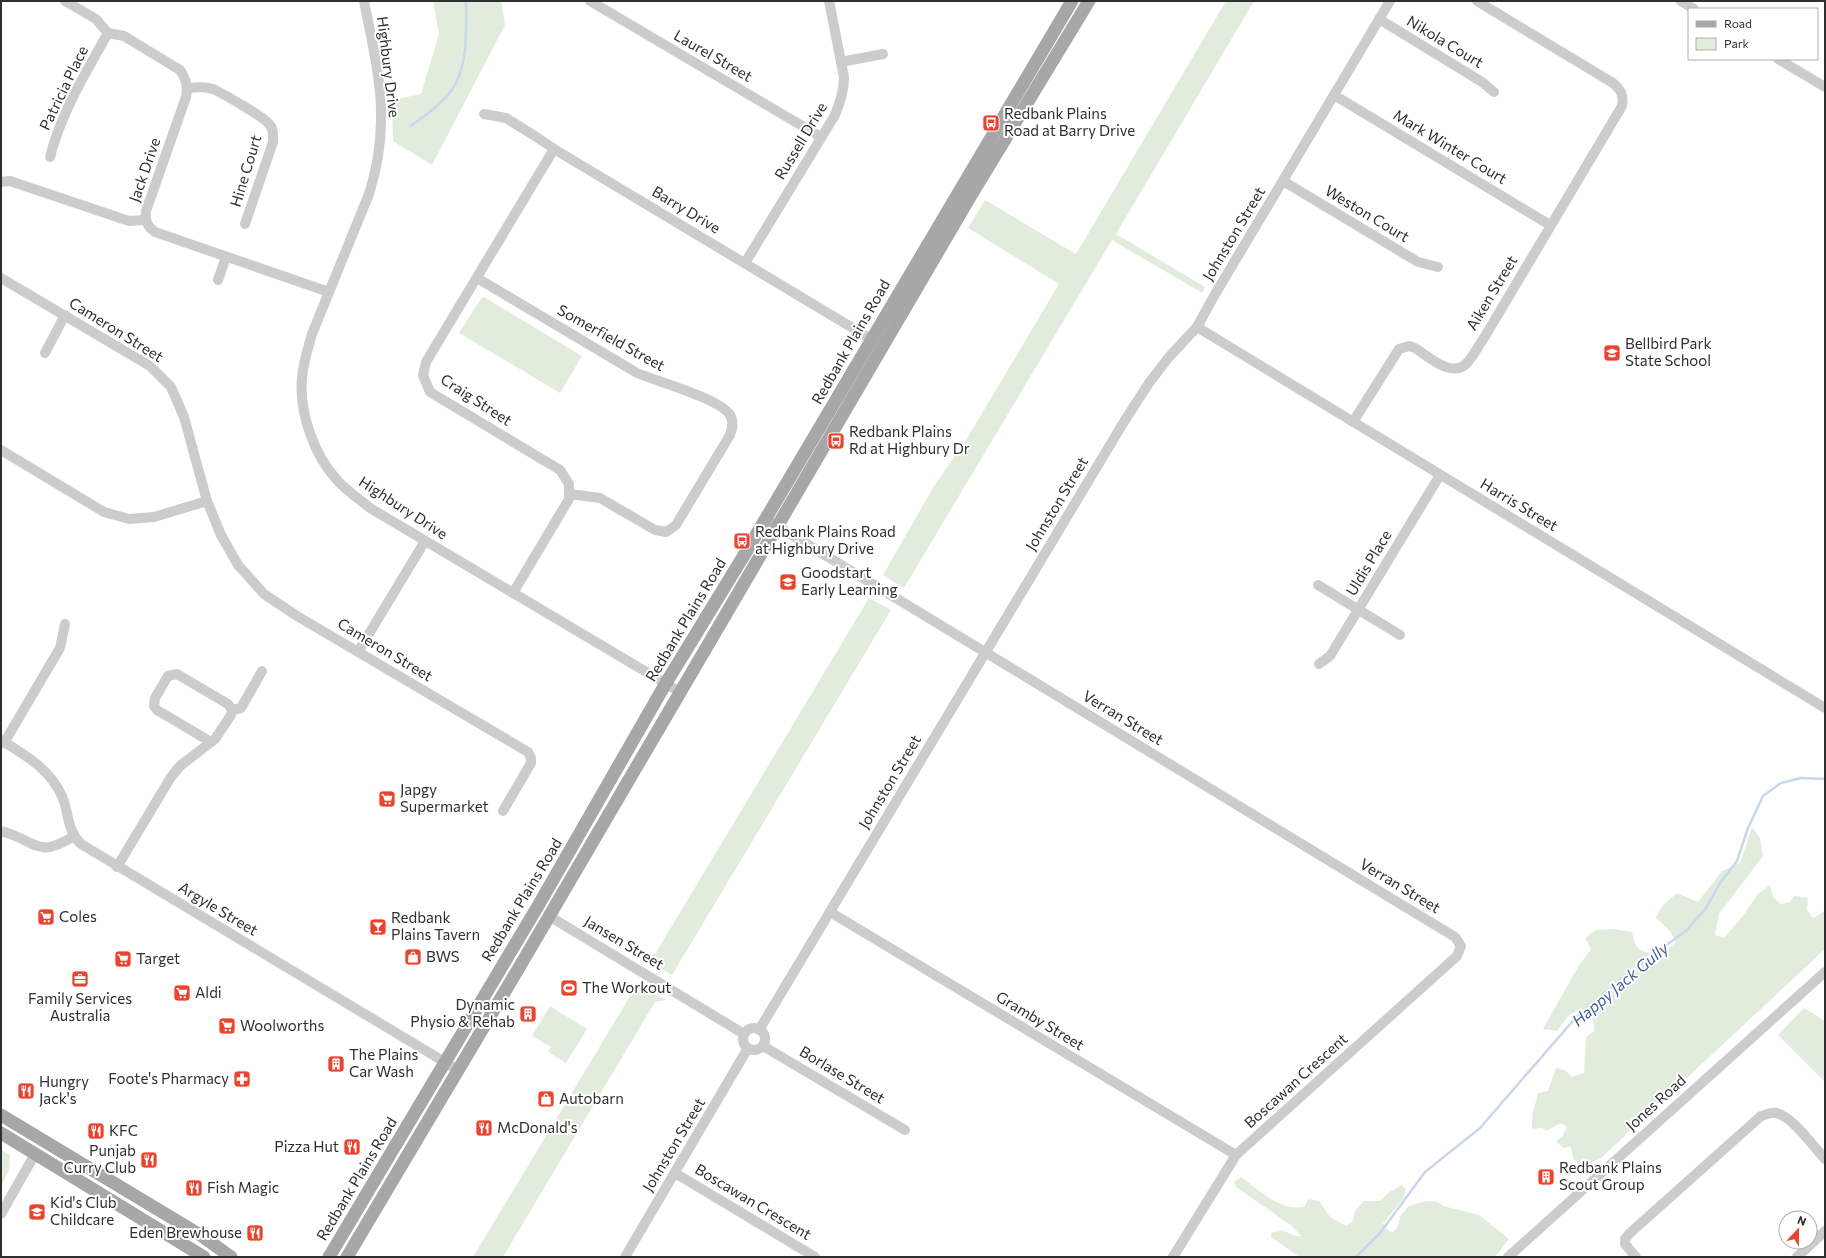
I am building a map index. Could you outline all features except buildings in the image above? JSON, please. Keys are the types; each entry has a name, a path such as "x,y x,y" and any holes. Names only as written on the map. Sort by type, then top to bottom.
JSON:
{"main road":[{"name":"Redbank Plains Road","path":"347,1257 680,692 871,339 1072,1"},
{"name":"Redbank Plains Road","path":"329,1257 538,906 666,684 771,522 1089,1"},
{"path":"538,906 546,907 567,872 576,869"},
{"path":"1,1115 138,1196 202,1236 231,1257"},
{"path":"1,1133 204,1257"},
{"path":"373,1182 386,1178 409,1140 420,1135"},
{"path":"215,1246 243,1257"}],"street":[{"path":"65,1 96,19 108,33 124,36 180,70 185,77 188,88"},
{"name":"Highbury Drive","path":"364,1 380,96 382,117 379,154 369,194 312,334 302,378 302,399 308,427 321,457 336,480 370,508 680,692"},
{"name":"Laurel Street","path":"590,1 822,137"},
{"name":"Russell Drive","path":"745,263 822,137 840,102 844,88 841,62 829,1"},
{"name":"Johnston Street","path":"759,1030 1145,390 1169,357 1197,327 1390,1"},
{"name":"Aiken Street","path":"1352,422 1399,349 1409,346 1415,348 1449,369 1460,368 1465,364 1484,338 1622,106 1623,97 1621,90 1613,83 1477,1"},
{"path":"1681,1 1692,8"},
{"name":"Nikola Court","path":"1379,19 1482,82 1494,92"},
{"name":"Patricia Place","path":"50,157 54,139 80,83 108,33"},
{"path":"841,62 883,54"},
{"path":"1780,60 1825,88"},
{"name":"Hine Court","path":"188,88 199,86 212,89 261,117 274,131 273,142 245,224"},
{"name":"Jack Drive","path":"188,88 146,211 145,220 149,228 155,232 329,292"},
{"name":"Mark Winter Court","path":"1334,95 1550,225"},
{"name":"Barry Drive","path":"484,114 506,118 554,149 871,339"},
{"name":"Craig Street","path":"554,149 426,362 423,376 430,392 560,470 569,484 570,494"},
{"name":"Weston Court","path":"1283,181 1418,262 1438,267"},
{"path":"1,182 10,182 129,221 145,220"},
{"path":"218,280 226,257"},
{"name":"Cameron Street","path":"1,278 150,366 171,387 184,416 207,501 221,534 238,565 264,594 297,616 528,752 531,758 531,763 502,811"},
{"name":"Somerfield Street","path":"477,278 637,373 715,402 725,408 731,416 733,426 730,435 676,525 666,532 655,530 600,498 570,494"},
{"path":"45,352 65,315"},
{"name":"Harris Street","path":"1197,327 1825,708"},
{"path":"1,450 104,512 128,519 154,517 207,501"},
{"name":"Uldis Place","path":"1319,664 1330,656 1440,475"},
{"path":"513,593 569,499 570,494"},
{"name":"Verran Street","path":"771,522 1455,937 1461,946"},
{"path":"358,652 425,541"},
{"path":"1318,585 1400,635"},
{"path":"3,742 60,648 65,624"},
{"path":"232,710 241,708 262,671"},
{"path":"117,867 172,776 180,766 211,742 221,732 231,715 232,710 228,704 177,674 168,676 155,698 154,706 157,710 211,742"},
{"name":"Argyle Street","path":"3,742 37,764 54,783 61,796 69,827 81,844 117,867 458,1070"},
{"path":"1,831 16,834 40,848 51,848 74,836"},
{"name":"Gramby Street","path":"830,912 1236,1155"},
{"name":"Jansen Street","path":"549,916 744,1034"},
{"name":"Boscawan Crescent","path":"1173,1257 1236,1155 1457,956 1461,946"},
{"name":"Jones Road","path":"1508,1257 1825,972"},
{"path":"751,1028 759,1030 764,1037 763,1046 756,1050 748,1048 743,1042 744,1034 751,1028"},
{"name":"Borlase Street","path":"763,1046 905,1130"},
{"name":"Johnston Street","path":"625,1257 748,1048"},
{"path":"1636,1257 1625,1244 1625,1239 1630,1233 1761,1116 1776,1113 1783,1116 1791,1122 1825,1159"},
{"path":"1,1214 35,1154"},
{"name":"Boscawan Crescent","path":"675,1173 815,1257"},
{"path":"1797,1257 1825,1231"}],"green space":[{"path":"433,1 501,1 505,25 432,165 393,141 392,100 421,94 439,34"},
{"path":"1226,1 1254,1 1116,234 1205,287 1202,293 1112,240 904,588 883,575 934,486 966,440 1059,284 968,228 985,200 1076,254"},
{"path":"484,297 582,356 560,393 459,333 480,300"},
{"path":"869,598 891,610 672,975 645,958 655,954"},
{"path":"1752,827 1760,838 1763,856 1719,914 1715,935 1724,938 1742,917 1758,894 1770,885 1773,897 1781,904 1790,902 1794,896 1808,898 1807,910 1813,918 1825,909 1825,949 1601,1158 1584,1166 1573,1159 1571,1146 1564,1148 1556,1142 1563,1135 1567,1127 1561,1123 1546,1131 1542,1128 1532,1129 1532,1123 1538,1093 1548,1091 1556,1068 1565,1070 1572,1077 1584,1073 1586,1037 1595,1030 1591,1013 1581,1008 1568,1016 1557,1031 1543,1029 1578,967 1591,949 1585,938 1596,930 1612,929 1632,932 1638,948 1649,953 1662,954 1676,942 1670,931 1656,918 1662,906 1677,893 1698,902 1722,871 1740,863"},
{"path":"638,983 666,1000 655,1002 503,1257 473,1257"},
{"path":"550,1006 587,1029 566,1063 548,1052 551,1047 532,1036"},
{"path":"1804,1008 1825,1021 1825,1082 1778,1035"},
{"path":"1,1150 10,1155 9,1170 1,1186"},
{"path":"1241,1177 1263,1194 1288,1207 1297,1208 1305,1206 1308,1199 1319,1201 1330,1217 1346,1226 1353,1221 1355,1211 1364,1201 1380,1201 1388,1193 1402,1185 1406,1190 1403,1199 1383,1223 1388,1231 1393,1232 1397,1228 1401,1215 1409,1206 1426,1201 1438,1202 1443,1206 1479,1215 1509,1239 1495,1257 1298,1256 1271,1237 1271,1233 1282,1230 1295,1236 1301,1236 1292,1226 1236,1187 1234,1182"}],"waterway":[{"path":"411,126 442,101 457,81 464,59 466,36 466,1"},
{"name":"Happy Jack Gully","path":"1356,1257 1380,1233 1425,1172 1480,1128 1578,1015 1626,975 1687,930 1706,908 1720,883 1737,861 1748,828 1763,796 1781,783 1801,778 1825,779"}],"place":[{"name":"Redbank Plains Road at Barry Drive","path":"991,123"},
{"name":"Bellbird Park State School","path":"1612,353"},
{"name":"Redbank Plains Rd at Highbury Dr","path":"836,441"},
{"name":"Redbank Plains Road at Highbury Drive","path":"742,541"},
{"name":"Goodstart Early Learning","path":"788,582"},
{"name":"Japgy Supermarket","path":"387,799"},
{"name":"Coles","path":"46,917"},
{"name":"Redbank Plains Tavern","path":"378,927"},
{"name":"BWS","path":"413,957"},
{"name":"Target","path":"123,959"},
{"name":"Family Services Australia","path":"80,979"},
{"name":"The Workout","path":"569,988"},
{"name":"Aldi","path":"182,993"},
{"name":"Dynamic Physio & Rehab","path":"528,1014"},
{"name":"Woolworths","path":"227,1026"},
{"name":"The Plains Car Wash","path":"336,1064"},
{"name":"Foote's Pharmacy","path":"242,1079"},
{"name":"Hungry Jack's","path":"26,1091"},
{"name":"Autobarn","path":"546,1099"},
{"name":"McDonald's","path":"484,1128"},
{"name":"KFC","path":"96,1131"},
{"name":"Pizza Hut","path":"352,1147"},
{"name":"Punjab Curry Club","path":"149,1160"},
{"name":"Redbank Plains Scout Group","path":"1546,1177"},
{"name":"Fish Magic","path":"194,1188"},
{"name":"Kid's Club Childcare","path":"37,1212"},
{"name":"Eden Brewhouse","path":"255,1233"}]}
